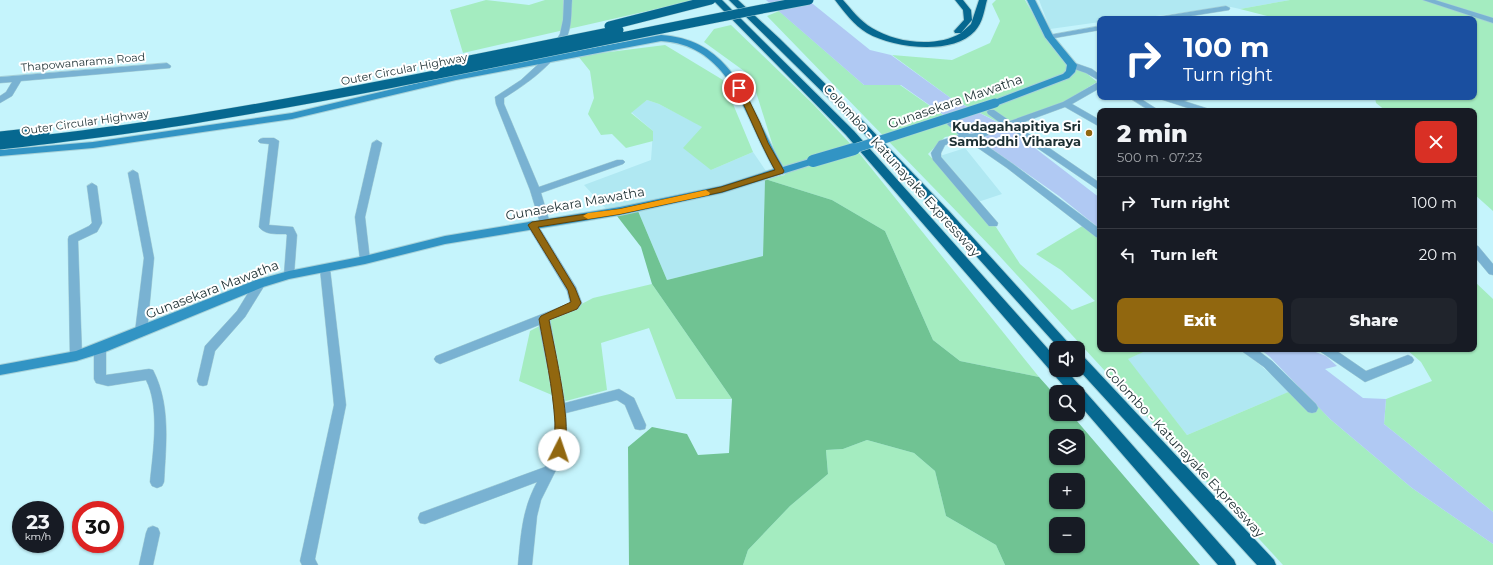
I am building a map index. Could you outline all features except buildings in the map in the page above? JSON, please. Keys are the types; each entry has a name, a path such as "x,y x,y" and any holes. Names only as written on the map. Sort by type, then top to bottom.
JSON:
{"highway":[{"path":"507,52 711,0"},
{"name":"Colombo - Katunayake Expressway","path":"717,0 850,133 1049,359"},
{"name":"Colombo - Katunayake Expressway","path":"733,0 791,55 841,106 943,213 1061,341"},
{"name":"Outer Circular Highway","path":"0,136 106,124 255,102 398,75 770,0"},
{"name":"Outer Circular Highway","path":"0,145 128,129 260,108 399,82 810,0"},
{"path":"839,0 859,22 869,30 898,41 920,44 939,44 957,39 970,31 977,21 983,0"},
{"path":"846,0 865,22 876,29 900,38 923,40 938,39 952,35 962,28 968,20 967,10 959,0"},
{"name":"Colombo - Katunayake Expressway","path":"1085,368 1268,565"},
{"path":"1064,377 1072,385"},
{"path":"1085,400 1228,565"}],"street":[{"path":"545,223 536,191 500,104 499,97 524,82 550,58 562,40 566,30 568,0"},
{"path":"1032,0 1049,37 1072,65 1089,71 1097,77"},
{"path":"1427,0 1475,16"},
{"path":"1177,16 1226,8"},
{"path":"1477,17 1493,22"},
{"path":"1049,37 1097,29"},
{"path":"0,153 93,145 292,116 456,77 550,58 661,38 678,38 696,45 716,60 734,78 745,98 770,156 780,171"},
{"name":"Gunasekara Mawatha","path":"0,370 76,356 141,332 260,283 289,275 325,269 445,240 620,211 708,192 993,107 1066,76 1070,72 1072,65"},
{"name":"Thapowanarama Road","path":"0,80 167,66"},
{"path":"1089,71 1097,70"},
{"path":"0,100 9,94 18,78"},
{"path":"993,223 936,158 936,153 942,143 1006,126 1066,104 1097,86"},
{"path":"1137,100 1151,108"},
{"path":"1174,100 1197,108"},
{"path":"1066,104 1097,122"},
{"path":"993,107 1006,126 1077,171 1097,186"},
{"path":"952,124 1097,232"},
{"path":"263,141 274,141 264,227 270,230 288,230 292,235 289,275"},
{"path":"365,260 360,217 377,142"},
{"path":"536,191 620,162"},
{"path":"133,173 150,258 141,332"},
{"path":"76,356 73,239 93,229 97,224 92,186"},
{"path":"440,359 574,306 576,303 572,290 532,225"},
{"path":"1477,252 1491,268"},
{"path":"1477,264 1491,268"},
{"path":"312,565 307,561 340,404 325,269"},
{"path":"203,381 209,349 241,314 260,283"},
{"path":"525,565 530,516 535,499 559,450 561,440 560,409 544,319"},
{"path":"100,348 100,379 108,381 148,374 154,381 160,426 157,482"},
{"path":"1251,352 1268,364 1312,408"},
{"path":"1329,352 1365,377 1408,360"},
{"path":"560,409 619,394 630,402 640,425"},
{"path":"425,518 550,471"},
{"path":"146,565 153,533"}],"shaded area":[{"path":"766,0 808,0 870,50 891,55 952,99 1009,128 1097,196 1097,227 1059,196 901,85 864,85"},
{"path":"1039,0 1290,0 1240,9 1231,7 1155,16 1097,16 1097,22 1050,29"},
{"path":"647,100 659,104 703,127 711,170 753,152 766,171 711,188 608,211 584,185 651,160 653,131 631,112"},
{"path":"965,148 1002,194 978,202 940,156"},
{"path":"765,179 763,256 667,280 638,211 712,195"},
{"path":"1143,352 1245,352 1291,391 1187,435 1127,359"},
{"path":"1264,352 1316,352 1326,356 1337,366 1325,369 1363,398 1386,399 1384,424 1493,512 1493,544 1412,488 1330,419"}],"green space":[{"path":"486,0 529,5 545,0 696,0 463,53 450,10"},
{"path":"996,0 1025,0 1049,42 1067,64 1085,72 1097,82 1062,103 1002,124 952,99 892,55 952,60 990,43 1000,21 992,4"},
{"path":"1290,0 1493,0 1493,211 1477,197 1477,108 1382,108 1376,103 1376,100 1477,100 1477,16 1267,16 1240,9"},
{"path":"779,11 864,85 900,85 969,133 945,137 928,154 996,227 1020,264 1072,310 1095,301 1061,270 1036,254 1084,225 1097,236 1097,352 1143,352 1128,359 1187,435 1300,387 1330,419 1412,488 1493,544 1493,565 1283,565 1085,349 1085,341 1077,341 994,250 767,16"},
{"path":"731,25 813,104 859,153 1039,377 960,361 933,340 885,231 832,200 765,179 785,175 777,159 751,76 704,42 714,29"},
{"path":"665,45 723,80 753,152 711,170 683,148 702,127 659,104 647,100 631,113 653,131 653,141 626,148 612,134 601,135 588,114 594,98 590,71 578,56"},
{"path":"765,179 832,200 885,231 933,340 960,361 1039,377 1049,388 1049,421 1077,421 1084,429 1049,429 1049,465 1085,465 1085,430 1200,565 1005,565 996,545 946,516 935,471 914,453 867,440 843,449 826,450 828,474 790,506 748,550 743,565 629,565 628,447 652,427 687,434 698,455 729,453 732,399 652,284 641,247 617,216 638,211 667,280 763,256"},
{"path":"652,284 732,399 676,399 649,328 601,343 607,390 566,401 519,381 530,331 593,298"},
{"path":"1477,284 1493,299 1493,512 1384,424 1386,399 1432,381 1421,362 1409,352 1477,352"},
{"path":"867,440 914,453 935,471 946,516 996,545 1005,565 743,565 748,550 790,506 828,474 826,450 843,449"}],"slow traffic":[{"path":"588,216 620,211 706,193"}],"place":[{"name":"Kudagahapitiya Sri Sambodhi Viharaya","path":"1089,133"}],"route":[{"path":"559,450 561,440 560,409 544,319 574,306 576,303 572,290 532,225 620,211 722,189 780,171 770,156 757,123 739,88"}]}
